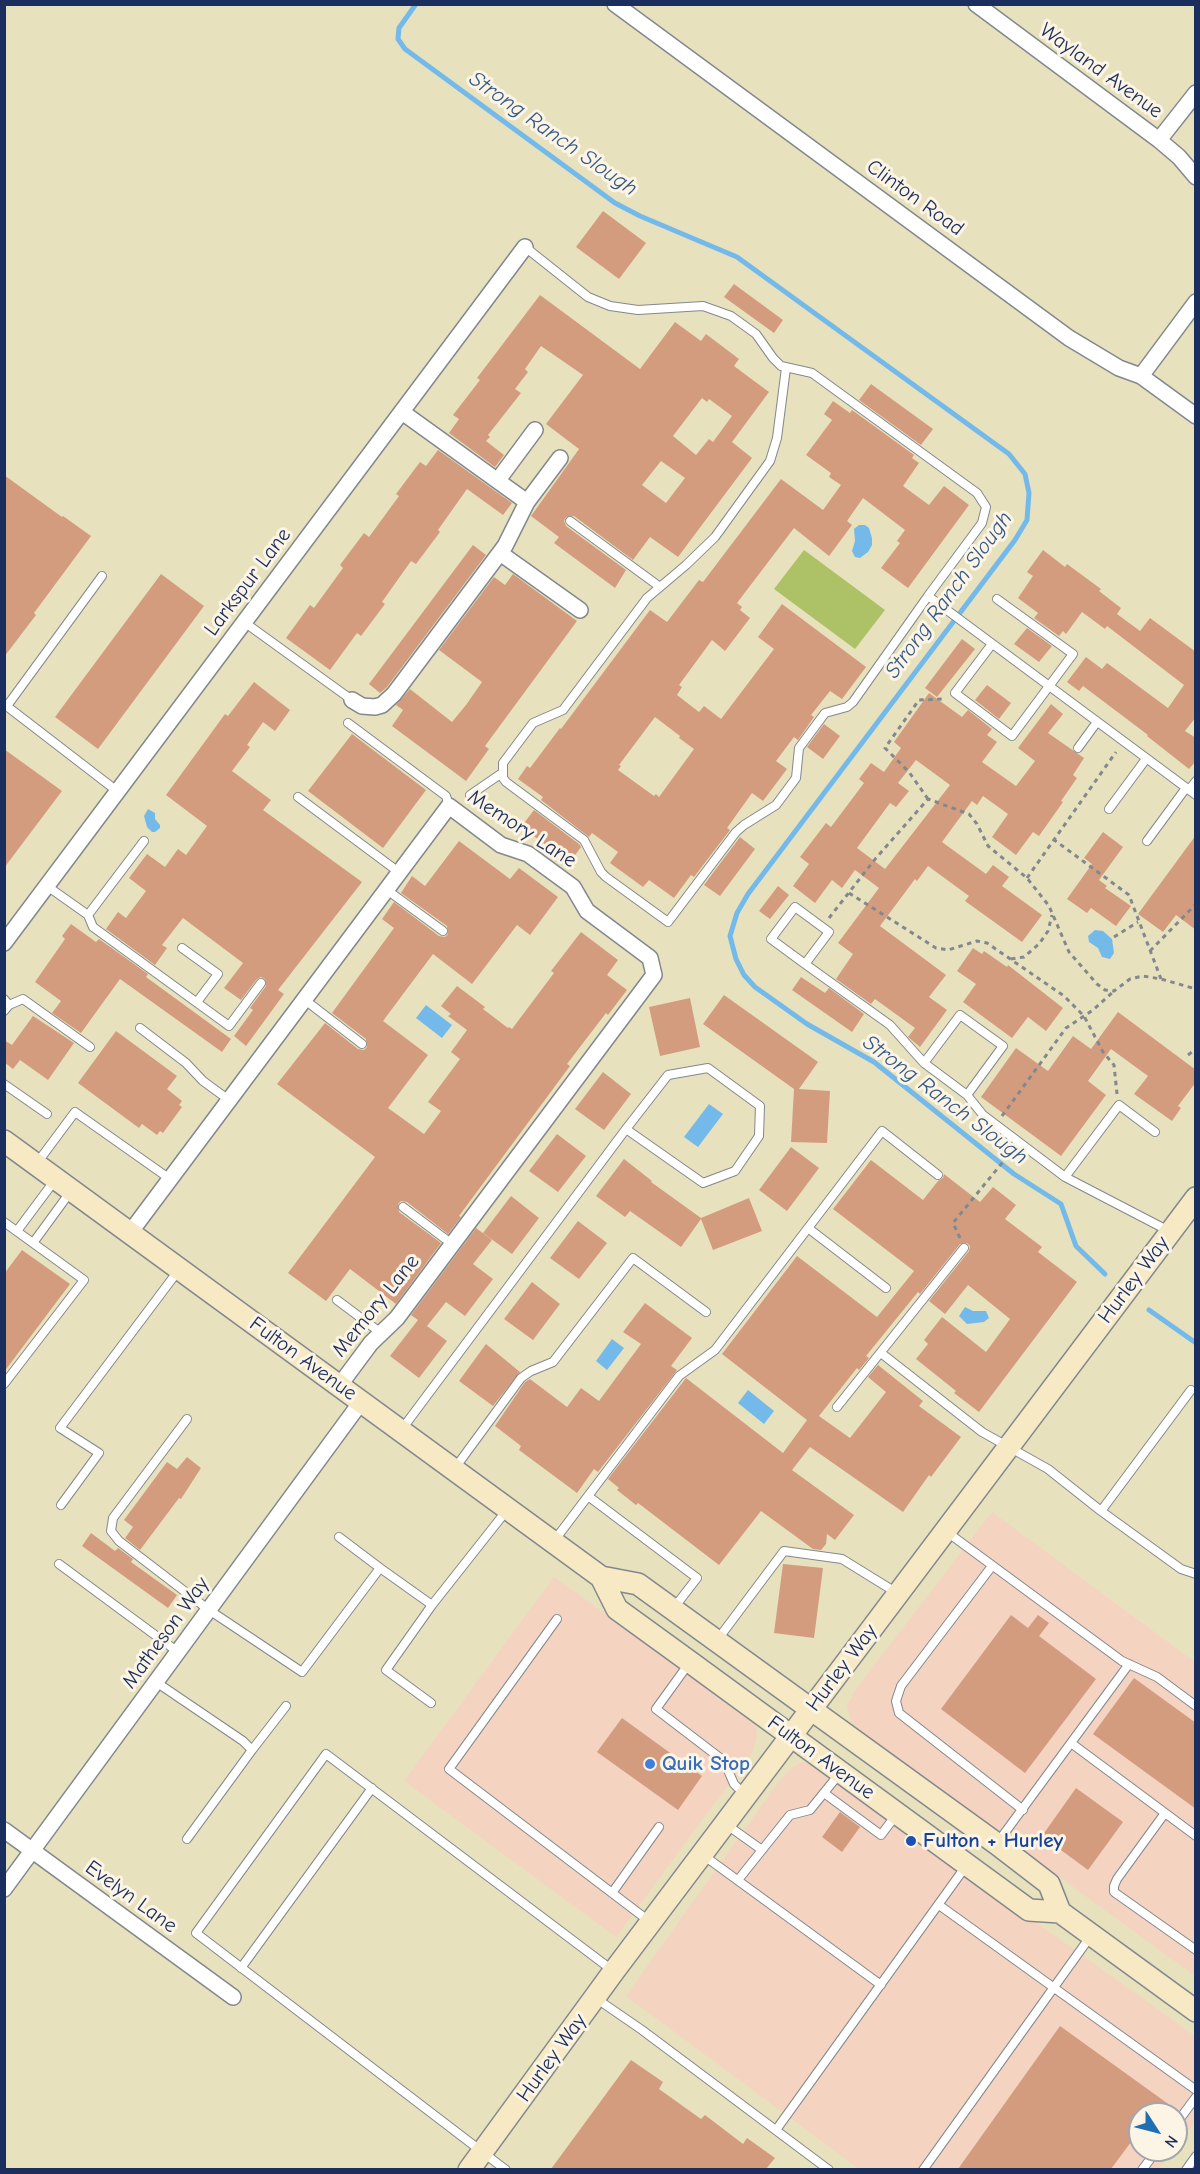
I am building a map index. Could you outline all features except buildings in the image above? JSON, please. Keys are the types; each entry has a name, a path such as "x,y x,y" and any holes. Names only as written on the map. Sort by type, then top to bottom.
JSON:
{"main road":[{"name":"Fulton Avenue","path":"4,1141 601,1577 638,1584 997,1844 1049,1884 1060,1911 1195,2010"},
{"name":"Hurley Way","path":"469,2169 614,1971 1196,1198"},
{"name":"Fulton Avenue","path":"601,1577 617,1610 1029,1910 1060,1911"}],"street":[{"name":"Clinton Road","path":"615,4 1069,338 1119,368 1141,376 1196,417"},
{"name":"Wayland Avenue","path":"976,4 1160,140 1196,177"},
{"path":"1160,140 1196,93"},
{"name":"Larkspur Lane","path":"4,942 525,247"},
{"path":"1141,376 1196,302"},
{"path":"402,412 527,502"},
{"path":"498,480 535,430"},
{"path":"352,700 368,707 382,705 388,700 500,553 527,502 560,458"},
{"path":"500,553 580,609"},
{"name":"Memory Lane","path":"129,1234 449,806 501,845 528,854 573,887 587,910 650,958 654,975 397,1318 371,1343 339,1386"},
{"name":"Matheson Way","path":"4,1889 361,1402"},
{"name":"Evelyn Lane","path":"4,1830 233,1998"}],"lane":[{"path":"502,773 506,782 584,840 606,877 669,922 736,832 776,805 796,778 799,748 825,713 847,707 853,702 982,523 986,512 984,501 977,493 812,373 786,368 773,358 756,334 721,311 703,306 638,310 610,306 588,297 525,247"},
{"path":"470,795 502,773 506,759 533,723 563,710 647,598 715,537 770,461 777,438 786,368"},
{"path":"570,521 660,588"},
{"path":"102,576 5,705 117,791"},
{"path":"928,596 1190,791"},
{"path":"992,644 955,693 1012,736 1073,654 997,599"},
{"path":"244,622 352,700"},
{"path":"1078,748 1097,722"},
{"path":"348,723 446,796 449,806"},
{"path":"1109,809 1146,759"},
{"path":"1147,841 1196,781"},
{"path":"298,797 400,873"},
{"path":"88,915 144,841"},
{"path":"47,885 88,915 93,927 230,1026 261,983"},
{"path":"387,890 443,931"},
{"path":"805,964 829,932 795,907 771,939 805,964 890,1025 924,1063 967,1095 983,1115 1065,1177 1170,1232"},
{"path":"182,948 218,974 197,1002"},
{"path":"6,1005 23,999 90,1047"},
{"path":"305,1000 362,1044"},
{"path":"924,1063 960,1015 1003,1046 967,1095"},
{"path":"140,1028 229,1100"},
{"path":"401,1430 626,1129 668,1075 708,1068 760,1106 759,1136 735,1171 703,1183 626,1129"},
{"path":"4,1084 47,1114"},
{"path":"1065,1177 1119,1104 1155,1132"},
{"path":"36,1164 75,1112 170,1179"},
{"path":"554,1542 679,1376 715,1350 882,1131 938,1175"},
{"path":"17,1232 64,1184"},
{"path":"33,1243 64,1184"},
{"path":"403,1207 452,1244"},
{"path":"4,1384 84,1280 6,1226"},
{"path":"808,1228 886,1288"},
{"path":"837,1407 964,1248"},
{"path":"454,1468 521,1378 553,1362 633,1258 706,1312"},
{"path":"61,1505 99,1453 60,1428 179,1269"},
{"path":"337,1300 381,1333"},
{"path":"881,1353 982,1432 1048,1469 1180,1569 1196,1574"},
{"path":"1101,1511 1191,1390"},
{"path":"188,1419 113,1518 111,1531 119,1541 209,1610 302,1672 380,1568"},
{"path":"588,1496 697,1578 673,1610"},
{"path":"431,1703 386,1670 432,1605 507,1509"},
{"path":"945,1531 1129,1664 1157,1677 1196,1706"},
{"path":"339,1537 432,1605"},
{"path":"716,1641 784,1551 842,1559 898,1594"},
{"path":"59,1564 178,1652"},
{"path":"992,1566 901,1686 896,1701 899,1713 1023,1810"},
{"path":"557,1619 449,1770 651,1922"},
{"path":"690,1662 656,1709 724,1761 734,1784 746,1796"},
{"path":"997,1844 1129,1664"},
{"path":"156,1682 243,1741 252,1750"},
{"path":"187,1839 286,1706"},
{"path":"1071,1743 1196,1836"},
{"path":"506,2169 196,1933 326,1754 614,1971"},
{"path":"738,1880 790,1815 810,1810 841,1772"},
{"path":"242,1968 372,1788"},
{"path":"824,1793 881,1834 897,1813"},
{"path":"1165,1813 1117,1879 1114,1892 1196,1950"},
{"path":"725,1824 762,1850"},
{"path":"612,1893 659,1827"},
{"path":"702,1854 881,1985"},
{"path":"776,2130 967,1864"},
{"path":"939,1905 1196,2090"},
{"path":"923,2169 1091,1935"},
{"path":"596,1998 829,2169"},
{"path":"1186,2169 1196,2156"}],"path":[{"path":"955,693 945,699 919,700 885,748 909,772 928,799 969,814 988,846 1027,878 1052,913 1065,945 1078,964 1097,984 1105,990 1114,991"},
{"path":"1027,878 1123,742"},
{"path":"822,927 928,799"},
{"path":"1053,839 1129,896 1161,979"},
{"path":"849,893 936,948 948,950 971,941 982,941 1064,996 1084,1016 1103,1052 1114,1065 1119,1104"},
{"path":"1150,951 1196,904"},
{"path":"1011,959 1024,957 1039,945 1048,931 1052,913"},
{"path":"1114,937 1138,922"},
{"path":"995,1125 1066,1028 1134,977 1161,979 1196,989"},
{"path":"1188,1055 1196,1049"},
{"path":"964,1248 953,1223 1010,1153"}],"shaded area":[{"path":"992,1512 1195,1662 1195,1976 857,1729 851,1721 847,1706 856,1689"},
{"path":"554,1577 748,1716 756,1726 757,1737 753,1751 616,1937 404,1781"},
{"path":"802,1762 820,1765 851,1790 1195,2036 1195,2122 1188,2131 1188,2102 1128,2102 1128,2162 1164,2162 1158,2169 859,2169 626,1996 780,1780"}],"green space":[{"path":"804,550 885,610 855,649 774,589"}],"water":[{"path":"859,525 869,528 872,538 872,545 868,552 860,558 855,557 852,551 855,541 854,529"},
{"path":"148,809 155,813 155,819 160,825 155,832 147,827 144,816"},
{"path":"1095,930 1103,931 1112,939 1114,953 1110,959 1102,957 1098,948 1089,942 1088,936"},
{"path":"426,1005 452,1025 442,1038 416,1018"},
{"path":"709,1104 723,1114 698,1147 684,1137"},
{"path":"965,1307 973,1311 986,1311 989,1318 984,1322 967,1324 959,1316"},
{"path":"612,1339 624,1348 607,1370 596,1361"},
{"path":"748,1390 774,1411 764,1424 738,1403"}],"waterway":[{"name":"Strong Ranch Slough","path":"416,4 399,28 398,39 405,49 615,203 737,257 1009,454 1025,474 1029,493 1027,520 1015,540 748,894 737,913 730,936 736,959 744,975 755,987 807,1024 874,1062 1014,1174 1061,1204 1076,1246 1105,1274"},
{"name":"Strong Ranch Slough","path":"1149,1310 1196,1343"}],"place":[{"name":"Quik Stop","path":"650,1764"},
{"name":"Fulton + Hurley","path":"911,1841"}]}
